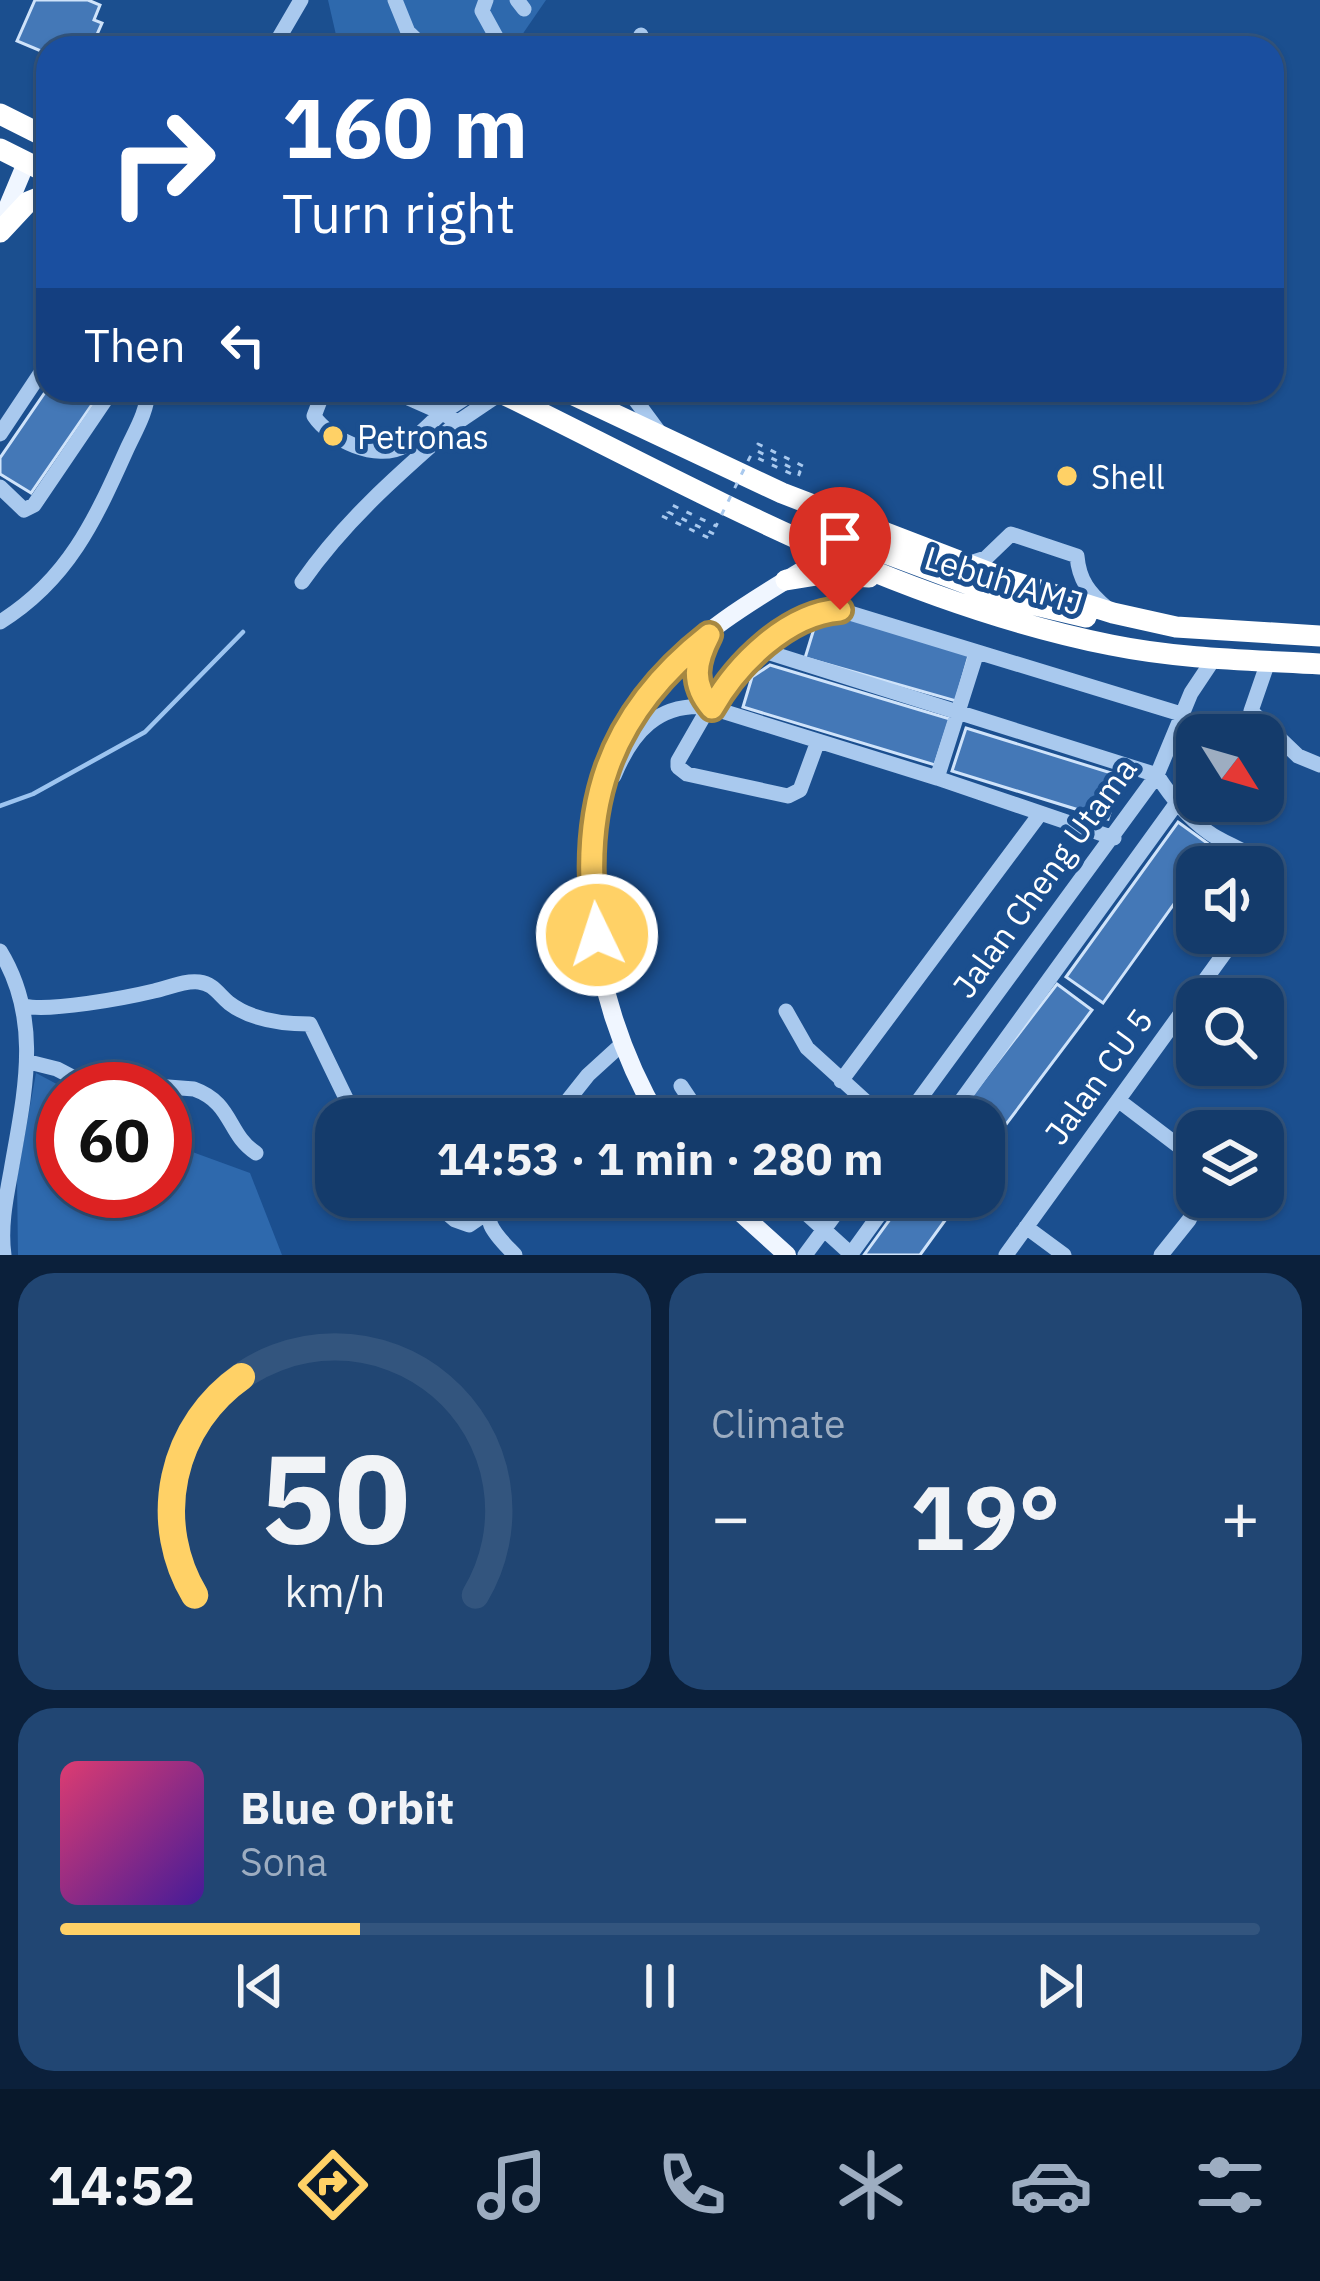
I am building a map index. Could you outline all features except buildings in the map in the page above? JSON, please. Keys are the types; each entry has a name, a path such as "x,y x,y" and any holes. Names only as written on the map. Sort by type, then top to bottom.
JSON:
{"highway":[{"path":"0,114 36,131"},
{"path":"0,125 36,158"},
{"path":"0,149 36,159"},
{"path":"0,228 36,199"},
{"name":"Lebuh AMJ","path":"520,402 830,554 971,608 1090,640 1213,660 1294,662 1320,668"},
{"name":"Lebuh AMJ","path":"588,402 782,493 964,565 1113,613 1176,627 1320,636"},
{"path":"782,493 812,519 830,554 849,546 868,547 940,577 1039,607 1176,627"},
{"path":"782,531 796,547 797,562 787,580"},
{"path":"787,580 860,574 921,590"}],"main road":[{"path":"0,195 36,160"},
{"path":"0,228 36,161"},
{"path":"648,1098 622,1044 593,909 597,805 614,750 647,692 709,635 830,554"},
{"path":"747,1218 788,1255"}],"street":[{"path":"280,36 301,0"},
{"path":"395,0 412,36"},
{"path":"486,0 482,11 496,36"},
{"path":"0,434 36,380"},
{"path":"0,487 24,510 34,505 104,402"},
{"path":"0,622 75,554 112,488 146,402"},
{"path":"319,402 314,416 324,430 391,451 404,446 458,402"},
{"path":"418,402 458,422"},
{"path":"302,583 359,511 484,402"},
{"path":"637,402 664,439"},
{"path":"964,565 986,558 1011,534 1077,556 1078,574 1086,587 1113,613"},
{"path":"818,741 800,790 788,796 687,774 678,767 735,673 805,617 840,610 1181,714"},
{"path":"709,635 698,659 696,683 711,707"},
{"path":"761,650 1156,776 1176,804 963,1098"},
{"path":"937,778 977,652"},
{"name":"Jalan Cheng Utama","path":"1181,714 1213,660"},
{"path":"1268,662 1251,711 1298,756 1320,765"},
{"path":"597,805 610,787 625,748 645,724 681,706 711,707 1114,838"},
{"name":"Jalan Cheng Utama","path":"921,1098 1114,838 1156,776 1176,726"},
{"path":"841,1081 1040,814"},
{"path":"1196,822 1232,846"},
{"path":"0,951 24,1006 29,1062 4,1207 4,1255"},
{"name":"Jalan CU 5","path":"1006,1255 1224,954"},
{"path":"24,1006 43,1011 149,993 194,980 212,985 230,1004 261,1018 310,1024 346,1098"},
{"path":"786,1011 799,1038 861,1098"},
{"path":"570,1098 622,1044"},
{"path":"29,1062 78,1080 209,1094 256,1154"},
{"path":"681,1086 689,1098"},
{"path":"1118,1100 1176,1144"},
{"path":"493,1218 494,1232 515,1255"},
{"path":"814,1218 851,1254 877,1218"},
{"path":"805,1255 832,1218"},
{"path":"1161,1255 1190,1218"},
{"path":"1027,1227 1064,1255"}],"path":[{"path":"662,516 711,539 714,534 668,512 672,505 716,526 751,455 798,478 800,472 755,450 758,444 805,467"}],"shaded area":[{"path":"328,0 546,0 521,36 336,36"},
{"path":"36,1073 36,1218 192,1218 192,1152 250,1173 282,1255 18,1255 17,1178"}],"waterway":[{"path":"0,806 33,794 145,732 243,632"}],"place":[{"name":"Petronas","path":"333,436"},
{"name":"Shell","path":"1067,476"}],"route":[{"path":"597,935 592,856 600,790 614,750 647,692 709,635 698,659 696,683 712,708 735,673 796,622 814,613 840,610"}]}
